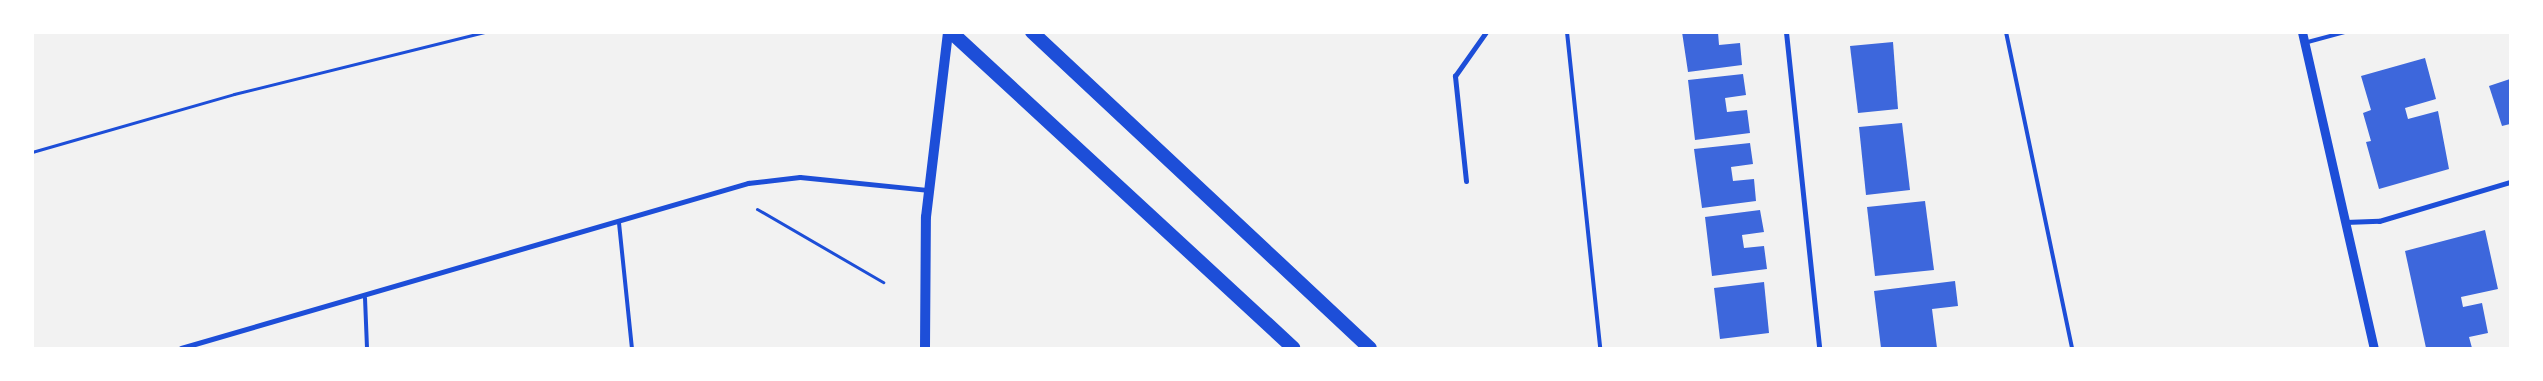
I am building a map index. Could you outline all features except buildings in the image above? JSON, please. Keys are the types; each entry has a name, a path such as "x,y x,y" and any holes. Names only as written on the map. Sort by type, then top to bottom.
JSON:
{"highway":[{"path":"950,32 1293,348"},
{"path":"1032,32 1370,348"}],"main road":[{"path":"925,348 929,190 950,32"}],"street":[{"path":"1466,181 1455,76 1486,32"},
{"path":"1786,32 1819,348"},
{"path":"2302,32 2374,348"},
{"path":"181,348 365,298 748,183 800,177 929,190"},
{"path":"2345,222 2379,221 2510,182"}],"lane":[{"path":"1567,32 1600,348"},
{"path":"2006,32 2072,348"},
{"path":"2304,43 2345,32"},
{"path":"619,223 632,348"},
{"path":"365,298 367,348"}],"path":[{"path":"32,152 234,94 485,32"},
{"path":"757,209 883,282"}]}
